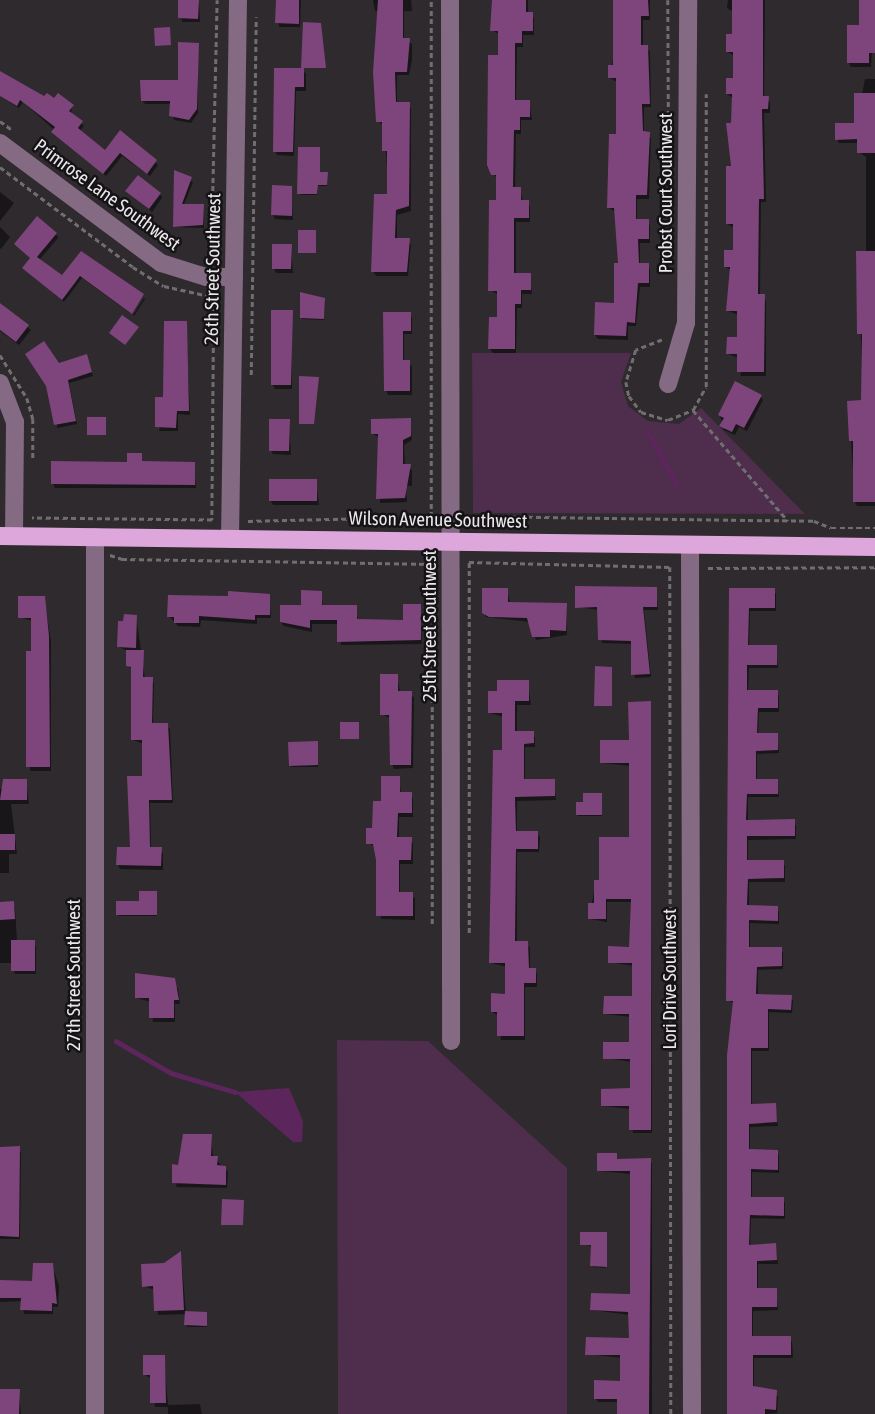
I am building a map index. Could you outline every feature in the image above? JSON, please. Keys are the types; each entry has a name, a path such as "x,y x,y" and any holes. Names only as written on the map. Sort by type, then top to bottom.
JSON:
{"main road":[{"name":"Wilson Avenue Southwest","path":"7,536 95,546 230,539 875,547"}],"street":[{"name":"26th Street Southwest","path":"230,539 239,0"},
{"name":"25th Street Southwest","path":"450,0 451,1041"},
{"name":"Probst Court Southwest","path":"668,384 686,323 688,0"},
{"name":"Primrose Lane Southwest","path":"0,144 161,263 206,277 234,277"},
{"path":"0,383 15,422 7,536"},
{"name":"Lori Drive Southwest","path":"690,545 692,1414"},
{"name":"27th Street Southwest","path":"95,546 96,1414"}],"path":[{"path":"201,259 214,260 217,0"},
{"path":"248,507 248,521 431,517 431,0"},
{"path":"250,382 256,13"},
{"path":"0,121 18,134"},
{"path":"0,166 133,267 164,286 214,297 212,520 32,518"},
{"path":"693,410 788,521"},
{"path":"468,503 468,517 814,521 831,528 875,528"},
{"path":"95,546 121,559 433,561 433,575"},
{"path":"469,933 469,562 670,567 671,1414"},
{"path":"707,582 707,568 725,565 875,567"},
{"path":"432,659 432,924"}],"shaded area":[{"path":"472,353 631,353 621,382 628,406 648,421 679,424 701,408 805,514 473,513"},
{"path":"337,1040 428,1041 567,1168 567,1414 338,1414"},
{"path":"289,1088 303,1121 302,1142 293,1142 235,1092"}],"building":[{"path":"178,0 199,0 198,19 178,18"},
{"path":"276,0 299,0 299,24 275,23"},
{"path":"378,0 403,0 403,38 410,38 407,72 395,72 396,102 410,102 409,206 396,210 395,238 410,238 407,272 371,272 374,194 387,194 387,151 382,151 382,122 376,122 373,72"},
{"path":"492,0 526,0 526,12 533,12 533,31 522,31 522,43 515,43 515,100 530,100 530,117 520,117 520,130 514,130 513,187 521,187 521,200 529,200 529,218 514,218 514,273 531,273 531,290 521,290 521,304 515,304 515,349 488,349 489,317 497,317 497,291 488,291 489,200 496,200 496,175 491,175 487,165 488,55 498,55 498,31 490,31"},
{"path":"613,0 648,0 649,16 641,16 641,45 648,45 650,104 642,104 643,131 650,132 647,195 636,195 636,219 649,219 649,239 638,239 639,263 649,263 649,283 638,283 635,323 627,322 626,336 594,335 595,302 614,303 614,263 618,263 614,208 607,208 609,134 616,134 616,78 608,78 608,65 613,65"},
{"path":"732,0 763,0 763,96 769,96 768,109 762,109 764,199 759,199 758,294 765,294 764,372 737,372 737,354 726,354 727,337 737,337 737,311 726,311 730,267 724,267 724,250 733,250 733,224 726,224 726,166 731,166 726,123 731,123 732,94 726,94 726,78 733,78 733,52 726,52 726,34 732,34"},
{"path":"859,0 875,0 875,53 869,53 869,63 847,63 847,25 859,25"},
{"path":"303,22 321,23 326,68 301,68"},
{"path":"170,27 171,45 155,46 154,28"},
{"path":"178,42 199,43 197,109 189,120 169,116 170,101 141,101 140,80 178,80"},
{"path":"274,68 304,68 304,87 295,87 293,152 273,152"},
{"path":"0,71 44,96 47,93 54,98 58,93 74,105 69,111 83,121 78,128 105,150 120,130 157,160 147,174 120,153 103,174 51,132 55,127 20,100 17,106 0,96"},
{"path":"854,93 875,93 875,153 857,153 857,139 835,140 835,123 854,123"},
{"path":"298,147 320,147 320,172 328,172 327,185 318,185 317,194 297,194"},
{"path":"174,170 192,177 182,204 204,204 203,225 173,227"},
{"path":"138,175 161,193 149,209 125,191"},
{"path":"272,185 292,186 292,216 271,215"},
{"path":"37,216 57,233 37,257 62,275 81,251 144,294 132,314 80,276 62,300 22,268 30,258 14,244"},
{"path":"298,230 316,230 316,253 298,253"},
{"path":"272,244 292,244 291,269 272,269"},
{"path":"856,251 875,251 875,502 853,502 853,441 849,441 847,401 861,400 862,334 857,334"},
{"path":"300,292 325,298 324,319 300,318"},
{"path":"0,303 29,325 16,342 0,330"},
{"path":"271,310 293,310 291,385 271,385"},
{"path":"383,312 411,312 411,331 403,331 403,360 410,360 410,391 384,391"},
{"path":"122,315 139,327 125,345 109,333"},
{"path":"164,321 187,321 189,411 177,411 176,428 155,427 155,397 163,397"},
{"path":"44,341 59,363 87,354 92,372 68,380 76,421 54,425 46,386 25,354"},
{"path":"299,376 319,377 314,424 299,424"},
{"path":"735,381 762,395 744,428 736,424 732,432 719,426 724,418 718,415"},
{"path":"87,417 106,417 106,435 87,435"},
{"path":"411,418 411,436 403,440 403,464 411,464 405,498 376,499 378,434 371,434 371,419"},
{"path":"269,419 290,419 289,451 269,451"},
{"path":"127,453 142,453 142,461 195,462 195,485 51,484 51,461 127,462"},
{"path":"269,479 317,479 317,501 269,501"},
{"path":"575,586 657,587 657,607 643,607 650,674 631,675 631,641 598,640 597,607 575,608"},
{"path":"482,588 508,588 508,602 567,603 566,631 550,630 550,637 532,637 527,618 489,617 482,613"},
{"path":"729,588 775,588 775,608 749,608 748,645 777,645 777,665 747,665 747,690 778,690 778,708 758,708 757,733 778,733 778,750 756,751 756,779 778,779 778,794 747,794 746,820 795,819 795,836 747,836 747,860 784,860 784,878 748,879 747,905 778,906 778,921 749,920 749,947 782,947 782,966 757,967 756,994 792,995 791,1010 768,1009 768,1048 751,1048 751,1104 776,1103 777,1122 749,1124 749,1149 778,1150 778,1170 751,1169 751,1197 784,1197 784,1216 750,1215 749,1245 776,1243 777,1260 757,1261 757,1288 777,1288 777,1307 752,1307 752,1336 791,1336 791,1355 753,1355 753,1386 777,1390 776,1410 765,1409 765,1414 727,1414 727,1055 733,1001 726,1001"},
{"path":"301,590 322,591 322,605 357,605 357,619 403,620 403,604 421,604 421,640 337,642 337,620 310,620 310,628 280,622 280,605 301,605"},
{"path":"228,591 270,594 270,615 255,615 255,620 199,616 199,623 174,623 174,617 167,617 168,595 228,596"},
{"path":"18,596 45,596 49,636 50,767 26,767 26,651 31,651 31,618 18,618"},
{"path":"124,614 137,615 136,648 117,647 118,621 123,621"},
{"path":"126,650 144,650 143,677 153,677 152,723 168,723 172,800 149,800 150,847 162,847 161,866 116,865 117,847 130,847 127,776 142,776 142,740 131,740 131,667 126,666"},
{"path":"595,666 612,667 612,706 594,706"},
{"path":"380,674 398,674 398,691 412,691 411,765 390,765 389,715 380,715"},
{"path":"497,680 529,680 529,701 515,701 515,731 534,731 534,743 524,744 524,779 555,779 555,796 515,797 516,831 538,831 538,849 516,849 515,941 528,941 529,968 536,968 536,983 524,983 524,1036 497,1036 497,1012 491,1012 491,993 505,994 505,963 489,963 493,750 502,750 502,713 488,713 488,691 497,691"},
{"path":"651,701 651,1130 629,1130 629,1106 601,1106 601,1089 630,1088 630,1059 603,1059 603,1042 629,1042 629,1014 603,1014 604,996 632,996 632,963 608,963 608,946 629,947 631,899 606,899 606,919 588,919 588,903 594,903 594,880 599,880 599,837 629,837 629,763 600,763 600,740 629,740 628,702"},
{"path":"340,722 359,722 359,739 340,739"},
{"path":"318,741 318,765 289,766 288,742"},
{"path":"381,776 400,776 400,792 412,792 412,813 398,813 397,837 412,837 411,860 399,860 399,892 413,892 413,916 376,916 376,860 373,844 366,844 366,828 372,828 373,801 381,801"},
{"path":"3,779 27,779 27,800 0,800"},
{"path":"583,793 602,793 602,815 576,815 576,802 583,802"},
{"path":"0,834 15,834 15,850 0,850"},
{"path":"139,891 157,891 157,915 116,915 116,901 139,901"},
{"path":"14,901 15,919 0,920 0,902"},
{"path":"11,940 35,940 35,971 11,971"},
{"path":"135,973 175,978 179,1000 174,1000 174,1018 149,1018 149,998 135,998"},
{"path":"183,1134 212,1134 211,1156 218,1156 217,1165 226,1166 226,1185 172,1183 172,1164 178,1165"},
{"path":"20,1146 19,1237 0,1236 0,1147"},
{"path":"597,1153 617,1153 617,1159 651,1158 649,1414 617,1414 617,1399 594,1399 594,1380 620,1381 620,1355 585,1355 586,1337 629,1338 628,1312 590,1310 591,1293 630,1294 630,1171 597,1171"},
{"path":"222,1199 244,1200 243,1225 221,1225"},
{"path":"580,1232 607,1232 607,1267 590,1266 591,1245 580,1245"},
{"path":"181,1251 184,1310 154,1311 153,1286 142,1287 141,1264 164,1263"},
{"path":"33,1263 53,1263 57,1304 52,1303 52,1311 20,1310 21,1298 0,1298 0,1280 32,1281"},
{"path":"185,1311 207,1312 207,1326 184,1325"},
{"path":"143,1355 165,1355 166,1403 150,1403 150,1375 143,1375"},
{"path":"0,1389 20,1389 19,1414 0,1414"}],"waterway":[{"path":"648,432 678,486"},
{"path":"116,1041 171,1073 235,1092"}]}
